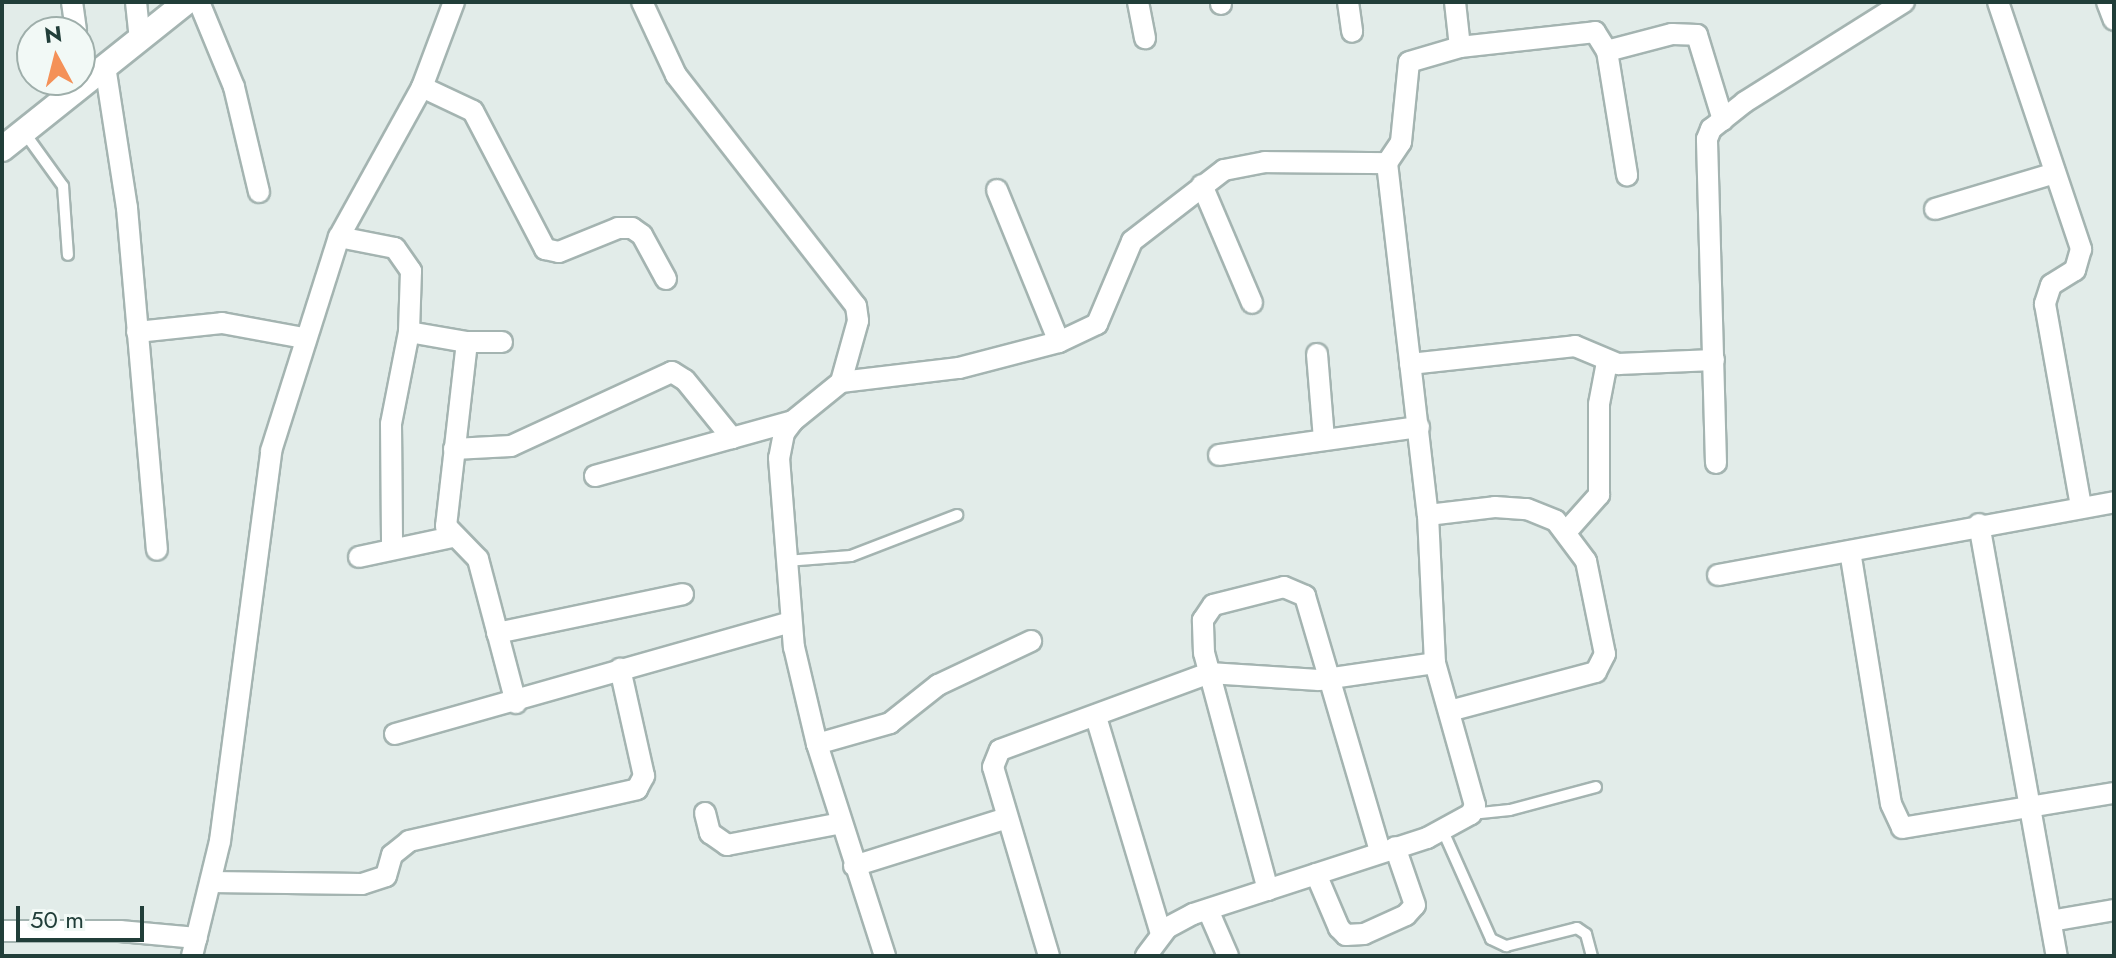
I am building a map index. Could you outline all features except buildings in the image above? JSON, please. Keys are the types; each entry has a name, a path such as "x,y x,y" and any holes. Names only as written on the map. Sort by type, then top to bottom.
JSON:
{"street":[{"path":"136,2 140,38"},
{"path":"96,74 186,2"},
{"path":"199,2 234,87 259,192"},
{"path":"2,931 120,931 195,947 211,882 249,646 271,451 304,338 339,237 422,87 454,2"},
{"path":"642,2 676,75 856,306 858,321 841,382"},
{"path":"1138,2 1145,38"},
{"path":"1348,2 1352,32"},
{"path":"1455,2 1460,47"},
{"path":"1716,463 1707,139 1723,120 1904,2"},
{"path":"1998,2 2081,249 2075,270 2051,285 2045,304 2081,507"},
{"path":"2107,2 2114,20"},
{"path":"1146,956 1161,934 1208,910 1443,831 1471,814 1474,794 1435,663 1428,515 1387,163 1401,142 1409,62 1460,47 1588,30 1602,39 1607,51 1627,175"},
{"path":"1607,51 1672,34 1697,35 1723,120"},
{"path":"105,66 127,208 157,550"},
{"path":"422,87 473,111 545,249 559,252 618,228 632,228 642,235 666,279"},
{"path":"2,149 69,96"},
{"path":"885,956 817,744 790,622 779,458 784,433 793,421 841,382 959,368 1059,342 1097,324 1132,241 1224,170 1245,165 1387,163"},
{"path":"1935,209 2055,173"},
{"path":"1202,185 1252,303"},
{"path":"997,190 1059,342"},
{"path":"339,237 381,243 405,258 411,271 409,332 391,424 392,547"},
{"path":"137,332 222,323 304,338"},
{"path":"409,332 467,342 502,342"},
{"path":"467,342 445,517 452,537 478,559 516,703"},
{"path":"1410,364 1575,346 1607,362 1714,360"},
{"path":"1317,354 1324,440"},
{"path":"1566,532 1599,495 1599,404 1607,362"},
{"path":"454,449 511,446 672,372 685,380 732,438"},
{"path":"595,476 793,421"},
{"path":"1219,455 1419,427"},
{"path":"1718,575 1979,524 2081,507 2113,506"},
{"path":"1428,515 1527,509 1542,513 1566,532 1586,561 1605,654 1603,667 1449,711"},
{"path":"1979,524 2057,956"},
{"path":"359,557 392,547 452,537"},
{"path":"1850,551 1894,820 1910,830 2114,793"},
{"path":"1268,890 1209,673 1205,612 1213,605 1284,587 1305,596 1388,849 1415,905 1406,915 1364,934 1346,935 1339,928 1316,874"},
{"path":"497,633 683,594"},
{"path":"395,734 516,703 620,669 790,622"},
{"path":"817,744 890,723 938,685 1031,641"},
{"path":"1049,956 993,767 996,754 1209,673 1330,679 1435,663"},
{"path":"211,882 362,884 386,876 392,855 409,841 637,789 644,776 620,669"},
{"path":"1096,717 1161,934"},
{"path":"705,813 714,839 727,845 841,823"},
{"path":"854,866 1007,818"},
{"path":"1208,910 1228,956"},
{"path":"2051,921 2114,910"}],"lane":[{"path":"24,132 63,186 68,255"},
{"path":"786,561 829,559 877,549 957,515"},
{"path":"1471,814 1510,810 1596,787"},
{"path":"1443,831 1491,939 1506,946 1577,928 1586,934 1592,956"}]}
